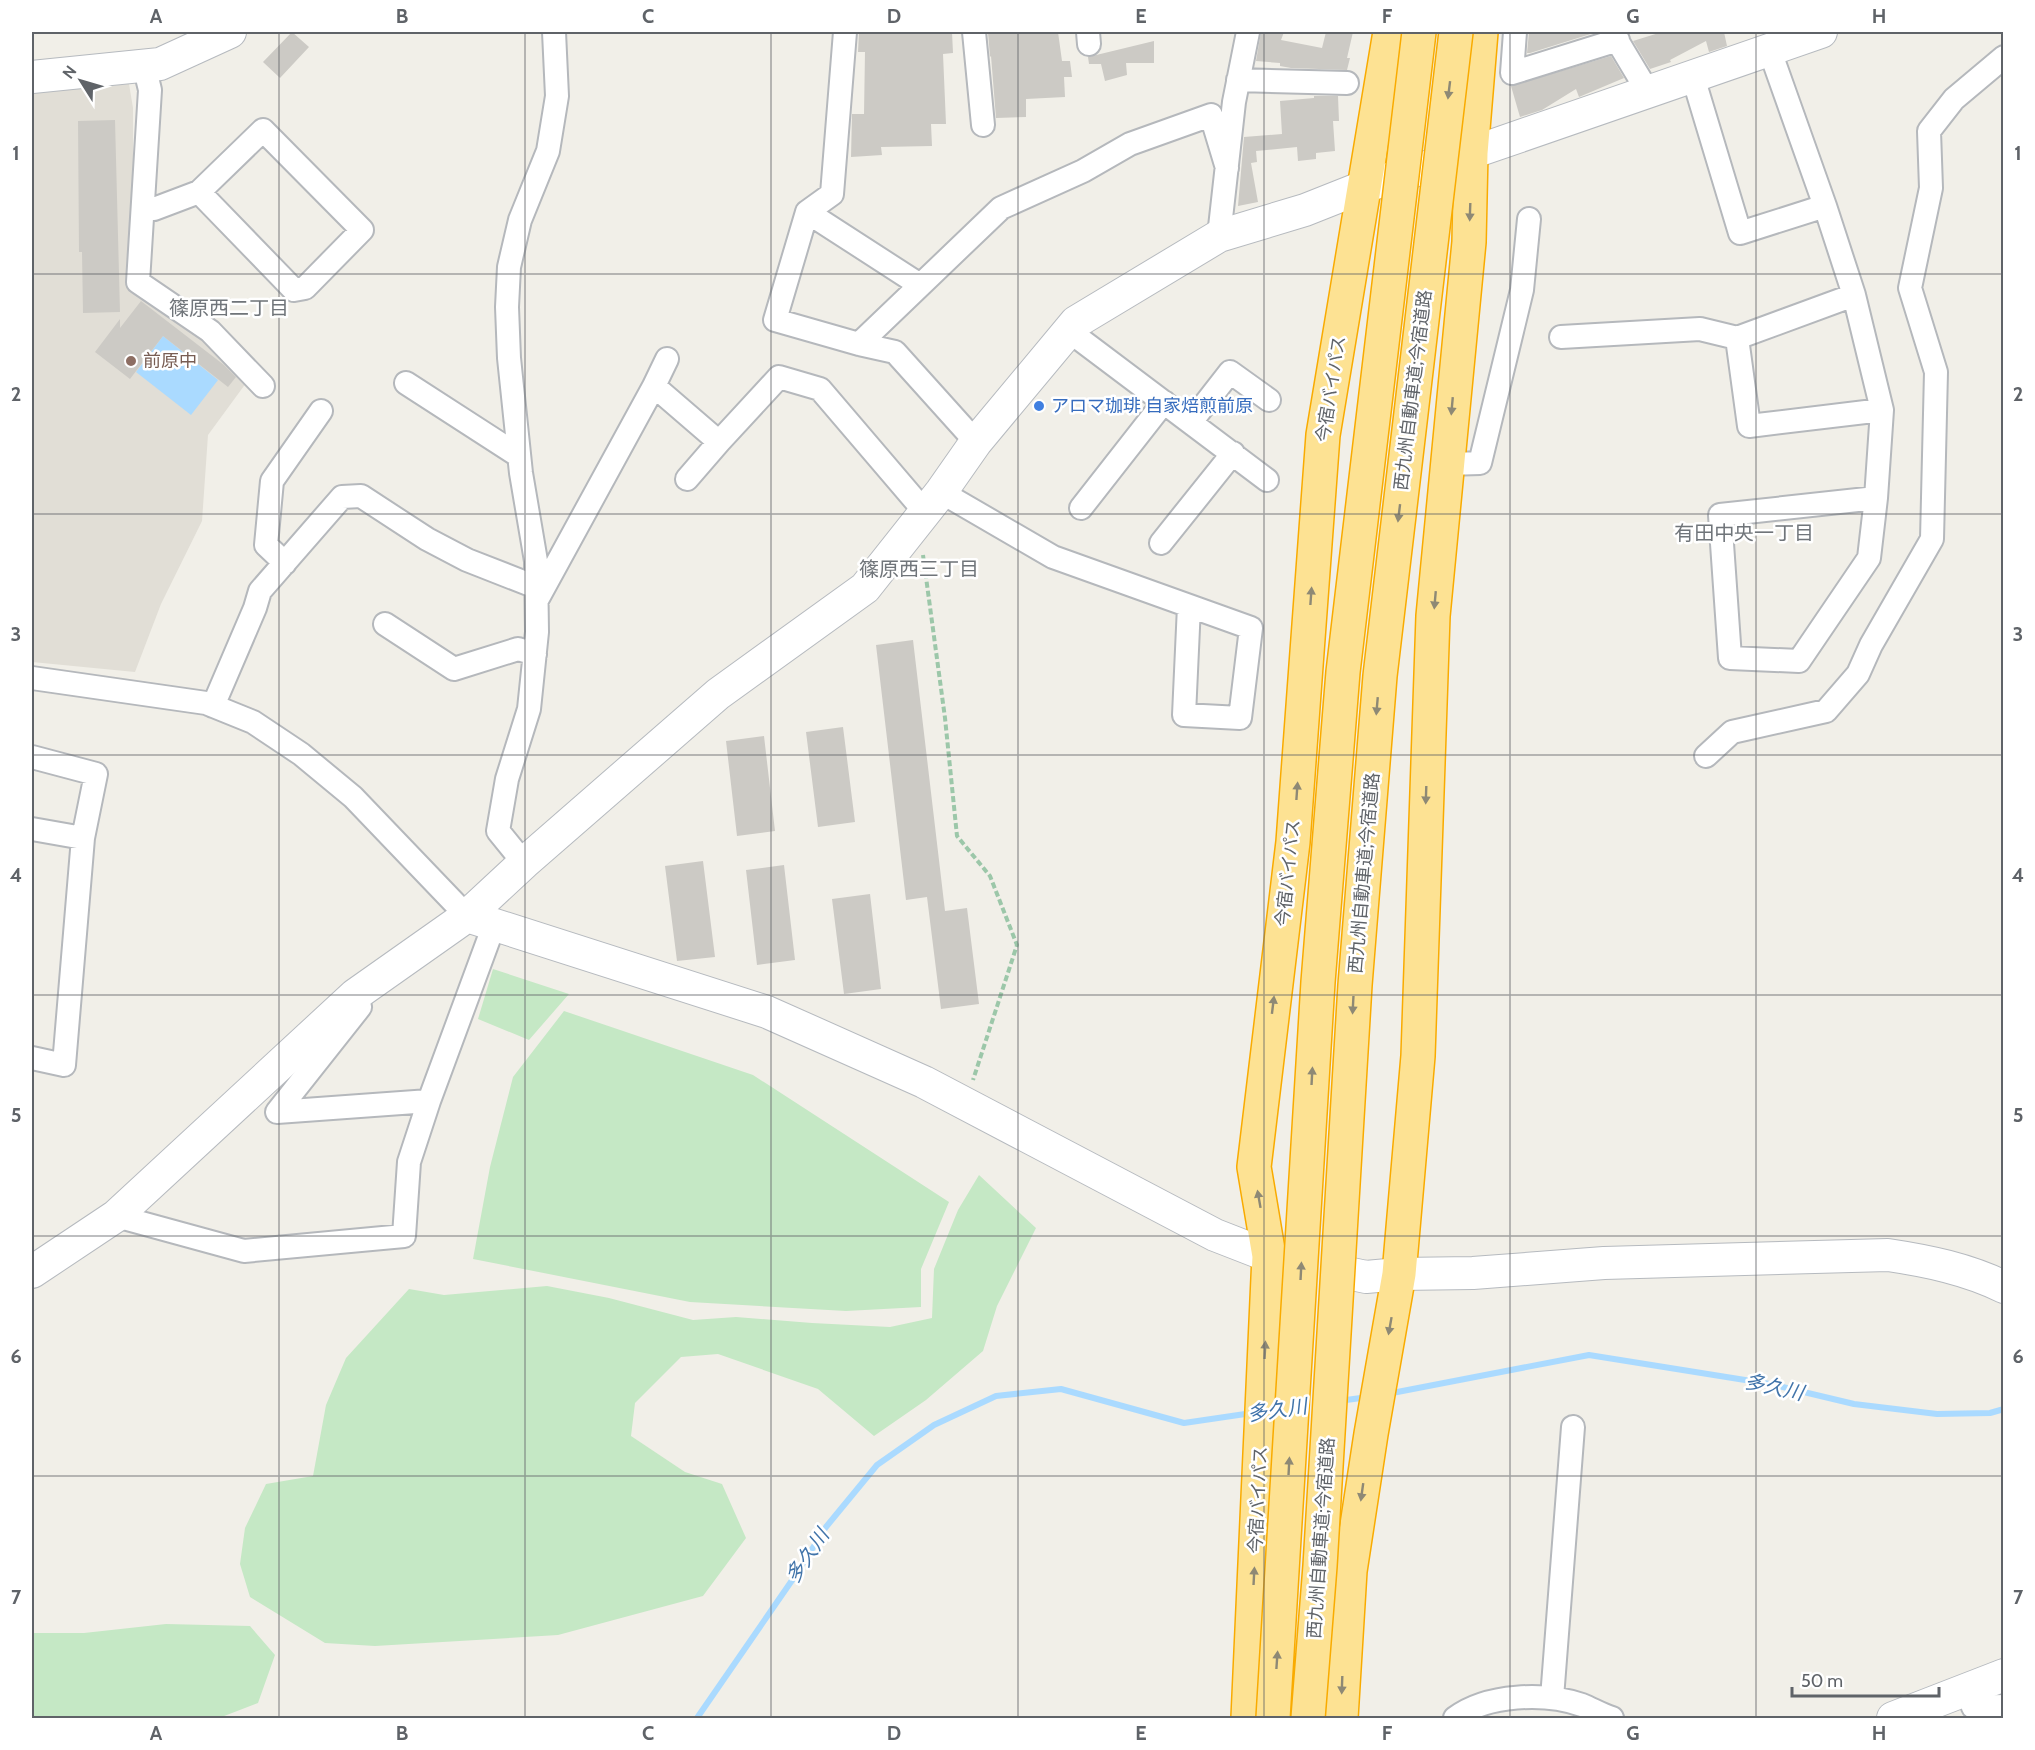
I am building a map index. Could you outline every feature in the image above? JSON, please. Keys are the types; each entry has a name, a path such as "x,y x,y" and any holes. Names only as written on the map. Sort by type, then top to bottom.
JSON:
{"highway":[{"name":"今宿バイパス","path":"1248,1719 1269,1256 1254,1167 1293,842 1323,435 1390,32"},
{"name":"西九州自動車道;今宿道路","path":"1273,1719 1318,982 1343,672 1419,32"},
{"name":"西九州自動車道;今宿道路","path":"1308,1719 1320,1566 1354,985 1379,687 1456,32"},
{"path":"1341,1719 1350,1571 1399,1274 1418,1056 1433,628 1469,242 1471,153 1481,32"}],"street":[{"path":"32,77 160,64 230,32"},
{"path":"524,863 498,831 507,779 529,709 535,654 536,561 520,464 507,307 509,267 520,220 548,151 557,96 554,32"},
{"path":"845,32 832,194 807,212 775,320 895,352 976,441"},
{"path":"974,32 983,125"},
{"path":"1219,236 1238,80 1248,32"},
{"path":"1515,32 1512,73 1614,34 1648,92"},
{"path":"116,1216 244,1251 404,1236 409,1162 481,921 524,863 718,694 865,588 928,508 976,441 1076,322 1219,236 1305,210 1363,187 1471,153 1821,32"},
{"path":"1770,51 1854,295 1882,410 1876,498 1869,558 1799,661 1731,658 1720,515 1876,498"},
{"path":"1706,756 1732,732 1826,711 1858,674 1871,645 1932,539 1936,372 1910,288 1931,188 1929,131 1954,99 2004,57"},
{"path":"144,65 150,90 138,282 210,331 262,386"},
{"path":"1693,77 1740,233 1825,206"},
{"path":"1238,80 1347,83"},
{"path":"859,344 1001,208 1083,171 1130,144 1211,116 1227,168"},
{"path":"143,207 154,209 199,192 263,130 362,230 305,288 294,290 199,192"},
{"path":"807,212 920,285"},
{"path":"1447,464 1480,463 1522,290 1529,219"},
{"path":"1561,337 1700,329 1737,338 1854,295"},
{"path":"1068,331 1267,480"},
{"path":"1737,338 1749,426 1882,410"},
{"path":"536,594 667,359"},
{"path":"1191,422 1230,372 1269,400"},
{"path":"687,479 779,378 820,389 928,508 1251,628 1240,718 1184,715 1189,606"},
{"path":"406,383 520,464"},
{"path":"654,386 719,442"},
{"path":"1081,508 1164,402"},
{"path":"413,406 520,464"},
{"path":"285,562 266,545 272,481 321,411"},
{"path":"1161,543 1233,453"},
{"path":"213,706 260,591 342,497 361,496 427,539 536,594"},
{"path":"385,624 454,669 518,649 535,654"},
{"path":"32,678 206,703 253,722 301,754 353,797 481,921 767,1012 924,1082 1215,1234 1269,1256"},
{"path":"32,758 96,774 82,838 64,1065 32,1058"},
{"path":"32,829 82,838"},
{"path":"32,1272 116,1216 354,995 481,921"},
{"path":"354,995 360,1007 277,1112 429,1101"},
{"path":"1352,1274 1366,1277 1473,1273 1604,1263 1888,1255 1924,1260 1951,1267 1986,1278 2004,1287"},
{"path":"1552,1698 1573,1427"},
{"path":"1893,1719 2004,1675"},
{"path":"1967,1690 1973,1707 2004,1706"},
{"path":"1455,1719 1466,1710 1499,1699 1552,1698 1581,1705 1612,1719"}],"path":[{"path":"928,508 957,836 990,876 1017,945 966,1103"}],"shaded area":[{"name":"前原中","path":"129,84 133,108 133,287 211,344 249,379 208,435 202,521 161,604 135,672 32,662 32,93"}],"green space":[{"path":"493,969 569,994 529,1040 478,1019"},
{"path":"564,1011 753,1075 949,1202 921,1269 921,1307 846,1311 690,1302 473,1259 490,1167 513,1077"},
{"path":"979,1175 1036,1228 997,1306 983,1351 926,1400 874,1436 818,1389 718,1354 681,1357 635,1403 631,1436 685,1472 722,1484 746,1538 703,1596 558,1635 375,1646 325,1643 250,1597 240,1564 245,1528 266,1484 313,1476 326,1405 346,1358 409,1289 444,1295 547,1286 609,1298 693,1320 736,1317 890,1327 932,1318 934,1269 958,1210"},
{"path":"166,1624 250,1626 275,1655 258,1703 219,1718 32,1718 32,1633 84,1633"}],"water":[{"path":"163,336 218,380 191,415 136,372"}],"building":[{"path":"292,32 309,47 280,78 263,62"},
{"path":"859,32 952,32 953,53 943,54 946,124 931,124 932,146 881,147 882,155 851,157 852,114 864,114 865,52 858,52"},
{"path":"988,32 1058,32 1062,61 1070,61 1072,77 1064,77 1065,97 1026,99 1026,117 996,118"},
{"path":"1261,32 1284,32 1281,40 1322,48 1326,32 1353,32 1347,58 1350,58 1347,70 1291,68 1280,66 1280,63 1256,61"},
{"path":"1529,32 1597,32 1527,53"},
{"path":"1662,32 1724,32 1727,46 1709,52 1706,41 1670,60 1671,62 1650,69 1633,41"},
{"path":"1154,41 1154,63 1126,63 1127,75 1105,81 1101,64 1089,64 1088,57"},
{"path":"1611,56 1624,78 1579,97 1576,89 1542,110 1520,117 1511,86"},
{"path":"1314,96 1338,96 1339,121 1333,121 1335,151 1316,153 1316,159 1298,161 1297,147 1256,151 1257,162 1251,163 1258,202 1238,206 1244,137 1282,134 1280,101 1314,98"},
{"path":"115,120 120,312 83,313 82,252 79,252 78,121"},
{"path":"141,301 224,365 236,377 228,387 163,336 130,379 95,352 120,319 120,328"},
{"path":"913,640 945,911 967,908 979,1004 941,1009 927,897 906,900 876,645"},
{"path":"843,727 855,822 818,827 806,732"},
{"path":"764,736 775,831 737,836 726,741"},
{"path":"703,861 715,957 677,961 665,866"},
{"path":"784,865 795,960 757,965 746,870"},
{"path":"870,894 881,989 844,994 832,899"}],"waterway":[{"name":"多久川","path":"1387,1394 1589,1355 1770,1384 1854,1404 1937,1414 1990,1413 2004,1409"},
{"name":"多久川","path":"697,1718 826,1527 877,1465 934,1425 996,1396 1061,1389 1184,1423 1252,1413"},
{"name":"多久川","path":"1339,1401 1368,1397"}],"place":[{"name":"前原中","path":"131,361"},
{"name":"アロマ珈琲 自家焙煎前原","path":"1039,406"}],"district":[{"name":"篠原西二丁目","path":"229,308"},
{"name":"有田中央一丁目","path":"1744,533"},
{"name":"篠原西三丁目","path":"919,569"}]}
